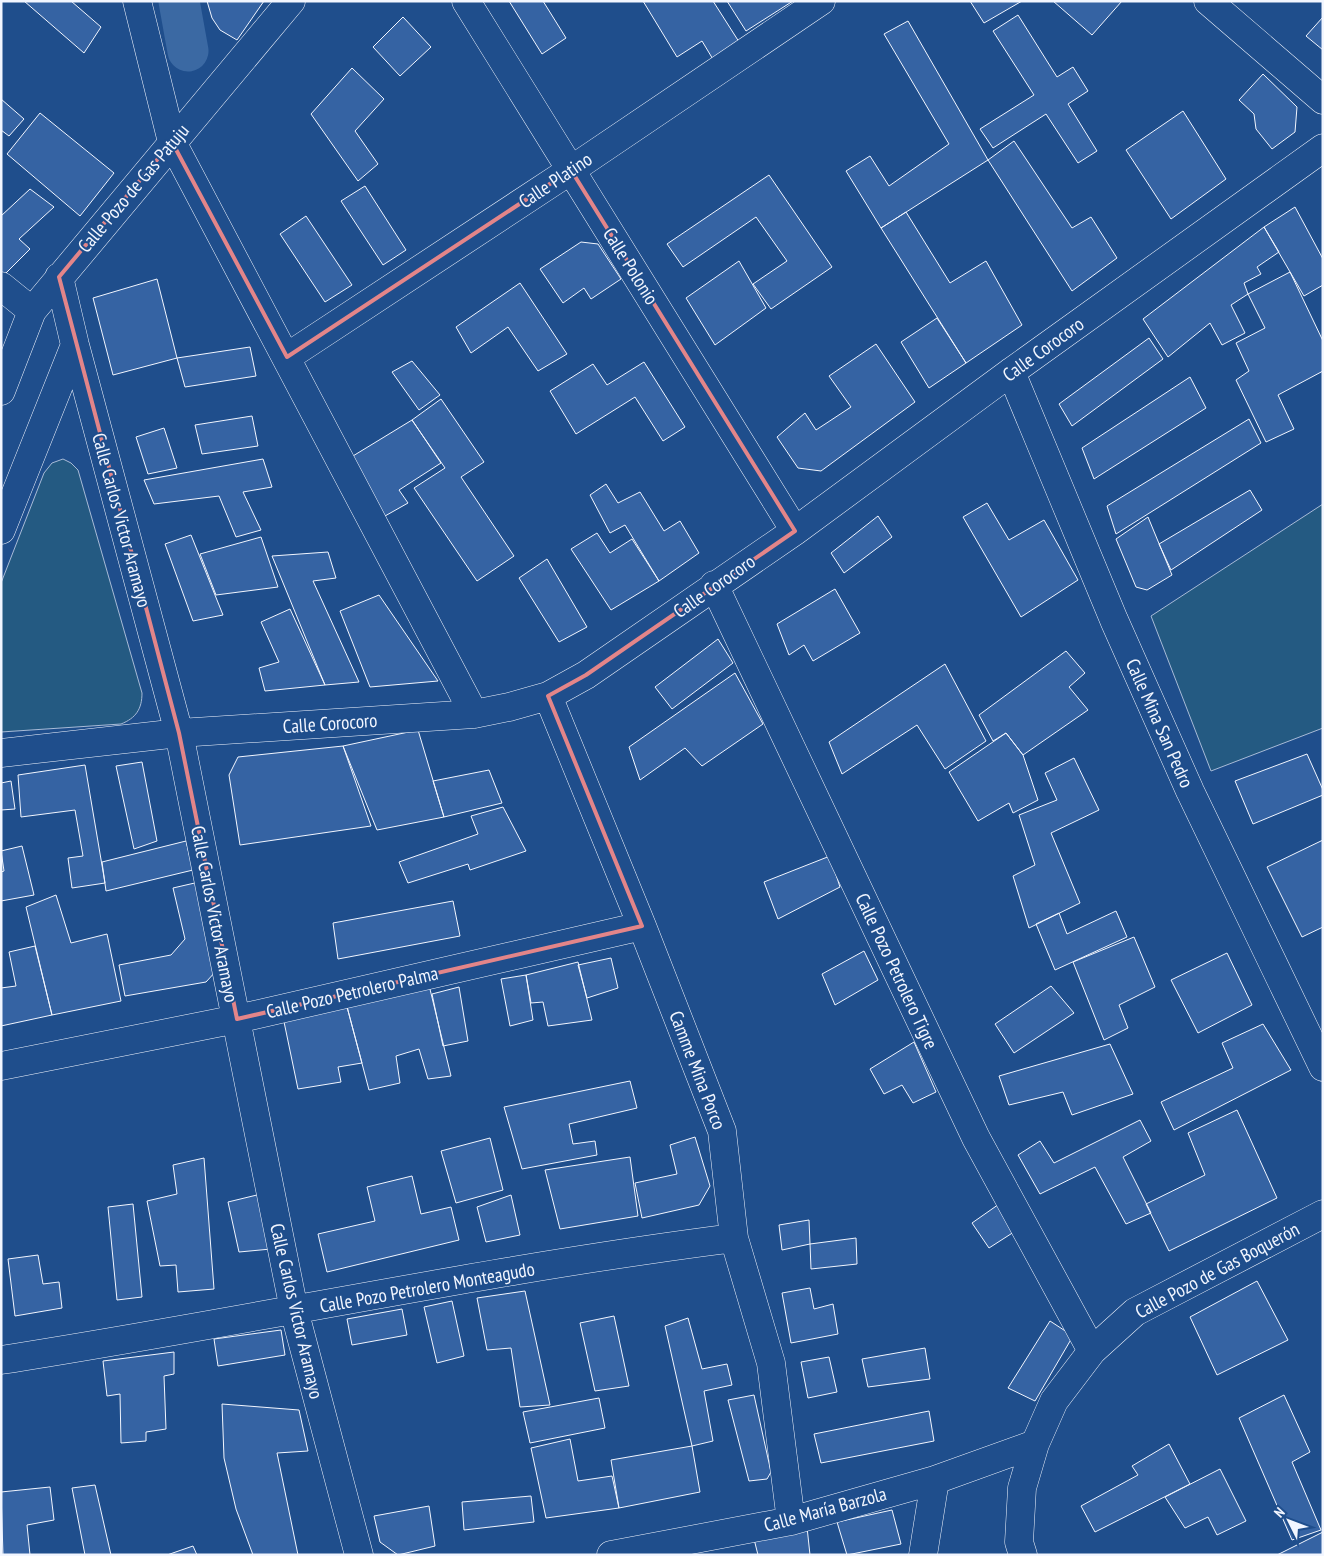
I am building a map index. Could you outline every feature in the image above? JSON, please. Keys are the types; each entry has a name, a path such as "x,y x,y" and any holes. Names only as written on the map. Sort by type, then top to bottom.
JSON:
{"street":[{"path":"137,1 172,142 474,714"},
{"name":"Calle Pozo de Gas Patuju","path":"1,391 32,311 291,1"},
{"name":"Calle Polonio","path":"466,1 795,531"},
{"name":"Calle Platino","path":"286,357 571,170 821,1"},
{"path":"1208,1 1323,100"},
{"name":"Calle Corocoro","path":"1,753 179,733 474,714 548,696 586,674 795,531 1011,372 1323,148"},
{"name":"Calle Carlos Victor Aramayo","path":"59,277 75,344 179,733 294,1310 359,1555"},
{"path":"1,286 32,311"},
{"path":"1,530 75,344"},
{"name":"Calle Mina San Pedro","path":"1011,372 1114,620 1178,764 1323,1067"},
{"name":"Calle Pozo Petrolero Tigre","path":"714,585 976,1138 1092,1350"},
{"name":"Camme Mina Porco","path":"548,696 642,926 722,1130 734,1238 770,1363 791,1521"},
{"name":"Calle Pozo Petrolero Palma","path":"1,1066 236,1019 642,926"},
{"name":"Calle Pozo de Gas Boquerón","path":"1023,1555 1019,1542 1022,1488 1035,1444 1054,1401 1092,1350 1135,1312 1323,1214"},
{"name":"Calle Pozo Petrolero Monteagudo","path":"1,1360 108,1344 624,1253 734,1238"},
{"name":"Calle María Barzola","path":"610,1555 791,1521 934,1480 1035,1444"},
{"path":"923,1555 934,1480"}],"highlighted area":[{"path":"172,142 287,357 571,170 795,531 586,675 548,696 642,926 237,1019 179,733 59,277"}],"shaded area":[{"path":"63,459 71,463 78,470 142,693 141,704 131,719 121,724 1,732 1,583 44,473 52,463"},
{"path":"1323,504 1323,728 1211,771 1151,616"}],"building":[{"path":"24,1 71,1 101,27 84,53"},
{"path":"207,1 264,1 237,40 220,30 212,18"},
{"path":"509,1 543,1 566,38 542,54"},
{"path":"643,1 713,1 741,45 714,61 702,41 677,57"},
{"path":"727,1 793,1 746,31"},
{"path":"970,1 1022,1 984,23"},
{"path":"1053,1 1122,1 1092,35"},
{"path":"1018,15 1057,77 1073,67 1088,91 1068,104 1097,151 1078,163 1046,114 993,148 980,129 1034,95 993,31"},
{"path":"403,17 431,47 400,76 373,47"},
{"path":"1323,17 1323,50 1306,36"},
{"path":"908,21 988,160 881,228 846,171 870,156 889,186 949,144 884,34"},
{"path":"352,68 384,99 355,131 378,164 358,181 311,114"},
{"path":"1263,74 1297,107 1295,132 1272,149 1256,129 1254,114 1239,100"},
{"path":"1,99 24,119 9,136 1,130"},
{"path":"1183,111 1226,179 1171,219 1126,150"},
{"path":"40,113 114,173 80,216 7,154"},
{"path":"1014,141 1072,228 1091,217 1117,258 1072,291 988,160"},
{"path":"769,175 832,267 771,309 753,284 787,261 756,217 683,267 667,244"},
{"path":"365,186 406,250 383,265 341,201"},
{"path":"30,189 54,207 19,239 30,249 3,276 1,274 1,216"},
{"path":"1295,207 1323,259 1323,285 1304,296 1264,227"},
{"path":"906,212 950,283 986,261 1022,325 966,363 881,228"},
{"path":"306,216 352,285 325,302 280,234"},
{"path":"1264,227 1279,252 1257,267 1261,274 1244,283 1248,294 1231,305 1245,333 1222,345 1210,323 1168,357 1143,319"},
{"path":"581,242 598,244 621,279 591,299 584,288 563,303 540,269"},
{"path":"739,261 766,308 715,345 686,298"},
{"path":"1290,272 1323,341 1323,371 1278,395 1294,429 1266,442 1236,380 1249,371 1236,343 1265,328 1248,294"},
{"path":"157,279 177,358 113,375 93,298"},
{"path":"520,283 567,354 538,371 508,327 471,353 456,327"},
{"path":"937,318 966,363 929,388 901,342"},
{"path":"1149,338 1163,359 1072,426 1059,404"},
{"path":"876,344 915,402 821,471 798,468 777,437 805,413 816,430 851,407 829,376"},
{"path":"250,347 256,376 185,387 177,358"},
{"path":"412,361 440,395 419,410 392,372"},
{"path":"644,362 685,427 663,441 635,397 576,434 550,391 593,364 607,385"},
{"path":"1190,377 1206,408 1094,479 1082,448"},
{"path":"441,399 484,462 461,477 514,556 477,581 414,488 445,468 412,420"},
{"path":"252,416 258,446 202,454 195,425"},
{"path":"1249,419 1261,443 1116,534 1107,506"},
{"path":"412,420 441,463 399,490 408,503 385,516 348,459"},
{"path":"164,428 177,468 148,474 136,437"},
{"path":"263,459 272,487 243,492 261,530 236,537 219,496 154,504 144,480"},
{"path":"606,484 618,503 640,492 664,531 680,521 699,553 659,581 625,525 610,533 590,495"},
{"path":"1250,490 1262,510 1171,570 1159,544"},
{"path":"987,503 1009,540 1044,520 1078,580 1021,617 963,517"},
{"path":"878,516 892,537 844,573 831,553"},
{"path":"1148,517 1172,575 1147,590 1136,587 1116,539"},
{"path":"597,533 610,553 632,539 659,581 611,610 571,549"},
{"path":"191,535 223,615 193,621 165,544"},
{"path":"261,537 278,587 216,595 200,554"},
{"path":"328,552 336,578 313,581 359,682 325,685 272,556"},
{"path":"547,559 587,627 559,642 519,578"},
{"path":"835,589 860,633 813,661 804,645 789,655 777,624"},
{"path":"379,595 438,681 370,687 340,611"},
{"path":"290,609 325,685 265,691 259,668 279,662 261,622"},
{"path":"718,639 733,663 672,709 655,687"},
{"path":"1066,651 1085,673 1069,687 1088,710 1023,755 1006,733 993,741 979,715"},
{"path":"945,664 986,741 945,769 917,725 842,774 829,742"},
{"path":"735,673 763,724 702,766 685,748 640,780 629,747"},
{"path":"418,730 444,817 377,830 343,746"},
{"path":"1006,733 1023,755 1038,800 1013,813 1009,803 978,821 949,772"},
{"path":"343,746 371,826 240,845 229,775 238,757"},
{"path":"1307,754 1323,790 1323,795 1253,824 1235,781"},
{"path":"1074,758 1099,810 1051,833 1080,903 1029,928 1013,876 1035,865 1019,815 1057,800 1045,773"},
{"path":"142,762 157,841 134,849 116,766"},
{"path":"85,765 105,883 72,888 68,858 83,856 75,810 21,817 18,775"},
{"path":"489,770 502,803 444,817 433,781"},
{"path":"11,781 15,809 1,810 1,783"},
{"path":"503,807 526,851 470,870 468,864 408,883 399,862 478,834 471,816"},
{"path":"1323,840 1323,927 1302,937 1267,867"},
{"path":"186,841 193,870 106,891 102,862"},
{"path":"22,846 34,895 1,901 1,872 4,871 1,851"},
{"path":"830,856 840,887 778,919 764,882"},
{"path":"199,882 217,970 206,982 125,996 119,965 171,955 185,939 173,888"},
{"path":"56,895 71,943 107,934 121,1001 52,1015 26,907"},
{"path":"453,901 460,936 338,959 333,923"},
{"path":"1116,911 1127,937 1055,970 1036,924 1059,913 1067,934"},
{"path":"1134,937 1155,987 1119,1005 1128,1028 1104,1040 1073,962"},
{"path":"35,946 52,1015 1,1026 1,988 16,986 9,952"},
{"path":"864,951 878,980 835,1005 822,974"},
{"path":"1227,953 1252,1005 1198,1033 1171,980"},
{"path":"611,958 618,988 587,998 578,965"},
{"path":"578,962 592,1020 548,1026 543,1002 531,1003 526,975"},
{"path":"526,975 533,1020 510,1026 501,979"},
{"path":"429,985 451,1076 428,1079 419,1049 396,1056 400,1083 369,1090 346,1003"},
{"path":"1051,986 1074,1013 1014,1053 995,1024"},
{"path":"459,987 468,1041 443,1046 432,994"},
{"path":"346,1003 362,1063 338,1067 341,1082 298,1089 283,1017"},
{"path":"1263,1024 1291,1070 1174,1130 1161,1102 1233,1068 1222,1043"},
{"path":"914,1042 936,1092 913,1103 902,1085 884,1094 870,1069"},
{"path":"1110,1044 1133,1094 1072,1115 1063,1092 1009,1105 999,1076"},
{"path":"630,1081 637,1108 569,1124 573,1144 595,1141 597,1155 522,1169 504,1107"},
{"path":"1237,1110 1277,1198 1169,1251 1146,1204 1205,1175 1188,1133"},
{"path":"1140,1120 1151,1141 1123,1157 1151,1213 1126,1224 1095,1167 1040,1194 1018,1155 1040,1141 1054,1163"},
{"path":"695,1137 710,1186 699,1205 642,1218 635,1183 677,1174 670,1145"},
{"path":"490,1138 503,1190 456,1203 441,1151"},
{"path":"630,1157 638,1216 560,1229 545,1170"},
{"path":"204,1158 214,1289 178,1292 176,1265 160,1266 147,1201 177,1194 173,1165"},
{"path":"412,1176 421,1214 451,1207 459,1240 327,1272 318,1234 375,1221 367,1187"},
{"path":"261,1194 271,1249 239,1252 228,1202"},
{"path":"511,1195 520,1235 486,1242 477,1207"},
{"path":"1002,1202 1017,1230 989,1248 972,1223"},
{"path":"133,1204 142,1297 117,1300 108,1207"},
{"path":"809,1220 810,1244 782,1250 779,1225"},
{"path":"856,1238 857,1264 811,1269 810,1244"},
{"path":"38,1255 43,1284 59,1282 62,1308 15,1316 8,1259"},
{"path":"1257,1281 1288,1340 1217,1375 1190,1317"},
{"path":"810,1288 814,1309 833,1304 838,1334 791,1343 782,1293"},
{"path":"525,1291 550,1405 520,1407 511,1348 487,1350 477,1298"},
{"path":"452,1301 464,1356 437,1363 424,1307"},
{"path":"402,1309 407,1335 352,1345 347,1319"},
{"path":"614,1316 629,1386 595,1391 580,1323"},
{"path":"688,1318 702,1369 727,1364 732,1385 704,1391 713,1441 692,1446 665,1326"},
{"path":"1050,1321 1073,1336 1035,1401 1008,1388"},
{"path":"281,1330 285,1355 218,1366 214,1339"},
{"path":"925,1348 930,1379 868,1387 862,1359"},
{"path":"174,1352 174,1374 164,1376 166,1429 146,1432 146,1441 121,1443 120,1394 107,1396 103,1361"},
{"path":"829,1357 837,1392 808,1398 801,1362"},
{"path":"754,1395 771,1472 767,1479 749,1481 728,1400"},
{"path":"1284,1395 1310,1452 1292,1462 1321,1530 1292,1540 1239,1418"},
{"path":"599,1398 605,1428 530,1443 523,1412"},
{"path":"222,1404 299,1410 308,1451 277,1453 298,1555 253,1555 236,1509 224,1458"},
{"path":"929,1411 934,1441 821,1463 814,1434"},
{"path":"570,1439 578,1481 612,1476 619,1508 546,1518 531,1448"},
{"path":"1169,1444 1190,1484 1095,1532 1081,1506 1138,1475 1132,1466"},
{"path":"692,1446 700,1492 619,1508 611,1460"},
{"path":"1220,1469 1246,1521 1217,1535 1208,1517 1185,1528 1165,1497"},
{"path":"95,1485 111,1555 85,1555 72,1488"},
{"path":"50,1487 54,1520 27,1525 30,1555 3,1555 1,1492"},
{"path":"531,1496 534,1522 464,1530 462,1502"},
{"path":"429,1506 435,1546 398,1555 380,1542 374,1516"},
{"path":"892,1510 901,1544 847,1555 837,1522"},
{"path":"807,1527 810,1555 758,1555 754,1539"},
{"path":"1323,1532 1323,1555 1277,1555"},
{"path":"193,1546 197,1555 167,1555"}],"waterway":[{"path":"179,1 188,51"}]}
